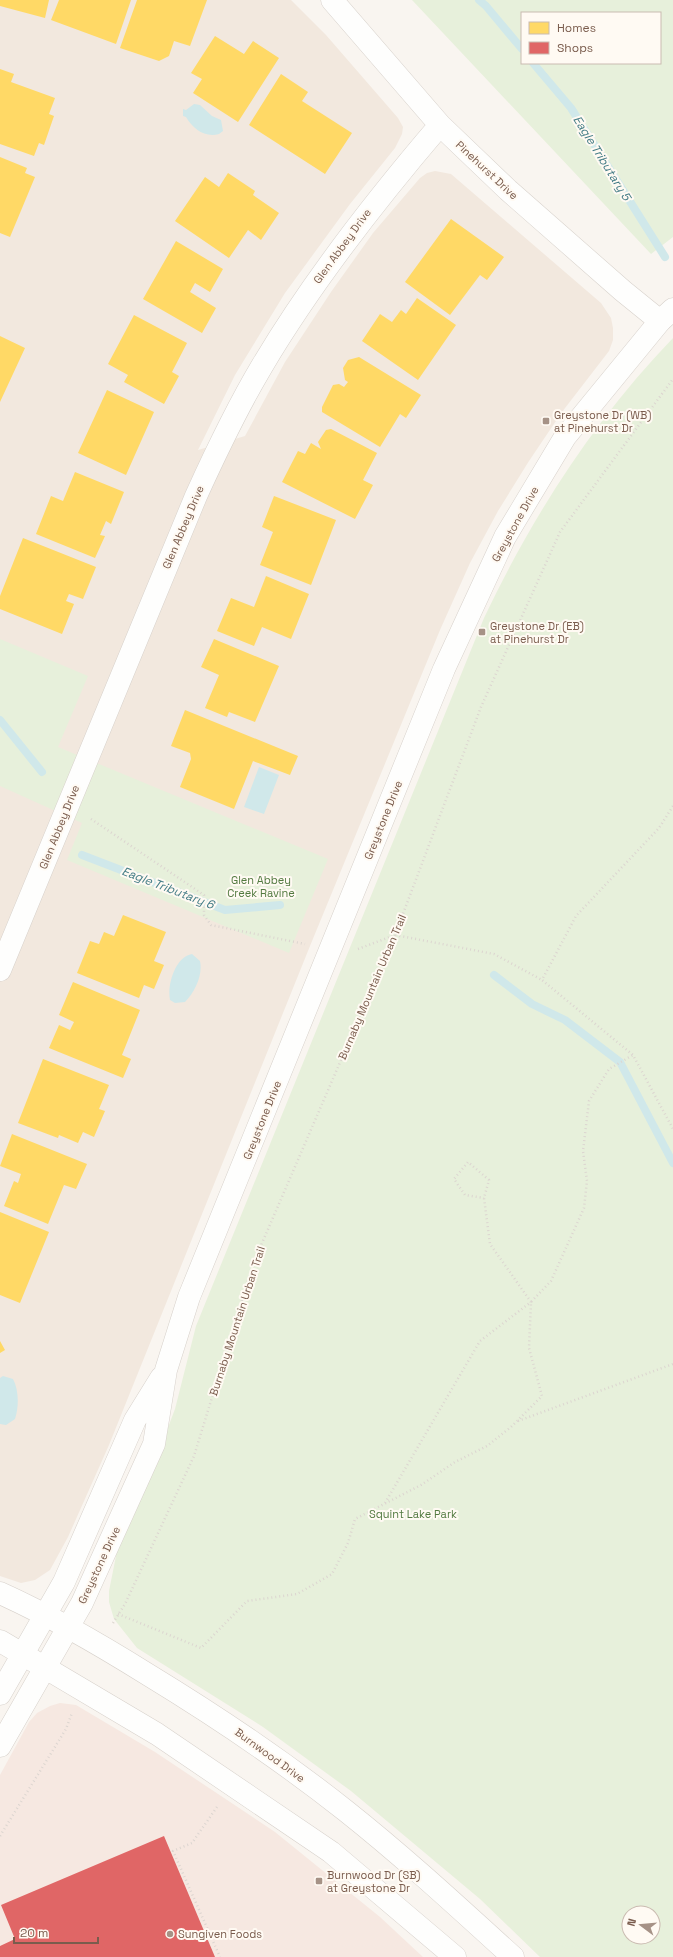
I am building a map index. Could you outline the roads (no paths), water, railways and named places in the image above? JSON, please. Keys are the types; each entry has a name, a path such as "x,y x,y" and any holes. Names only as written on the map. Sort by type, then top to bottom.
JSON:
{"street":[{"name":"Pinehurst Drive","path":"332,0 440,125 514,195 623,292 667,315"},
{"name":"Glen Abbey Drive","path":"0,970 196,496 221,442 262,366 311,290 373,205 440,125"},
{"name":"Greystone Drive","path":"0,1746 82,1603 154,1444 166,1370 189,1297 444,670 502,544 565,437 667,315"},
{"name":"Greystone Drive","path":"0,1694 64,1582 135,1420 166,1370"},
{"name":"Burnwood Drive","path":"0,1593 69,1626 191,1700 253,1742 346,1811 427,1879 513,1957"},
{"path":"0,1641 46,1666 157,1734 331,1852 455,1957"}],"water":[{"path":"194,104 200,105 212,116 221,120 223,131 219,134 209,135 196,129 186,117 183,116 183,109 186,110"},
{"path":"259,767 279,775 264,814 244,807"},
{"path":"192,954 200,961 201,966 197,983 185,1002 175,1003 170,1000 169,994 171,980 181,960"},
{"path":"3,1376 13,1379 18,1399 15,1419 6,1425 0,1424 0,1378"}],"waterway":[{"name":"Eagle Tributary 5","path":"479,0 486,6 521,48"},
{"name":"Eagle Tributary 5","path":"534,64 571,108 665,257"},
{"name":"Eagle Tributary 6","path":"0,720 42,772"},
{"name":"Eagle Tributary 6","path":"82,855 225,910 280,905"},
{"name":"Eagle Tributary 6","path":"494,975 532,1004 565,1020 620,1062 673,1163"}],"place":[{"name":"Greystone Dr (WB) at Pinehurst Dr","path":"546,421"},
{"name":"Greystone Dr (EB) at Pinehurst Dr","path":"482,632"},
{"name":"Burnwood Dr (SB) at Greystone Dr","path":"319,1881"},
{"name":"Sungiven Foods","path":"170,1934"}],"park label":[{"name":"Glen Abbey Creek Ravine","path":"261,886"},
{"name":"Squint Lake Park","path":"413,1514"}]}
